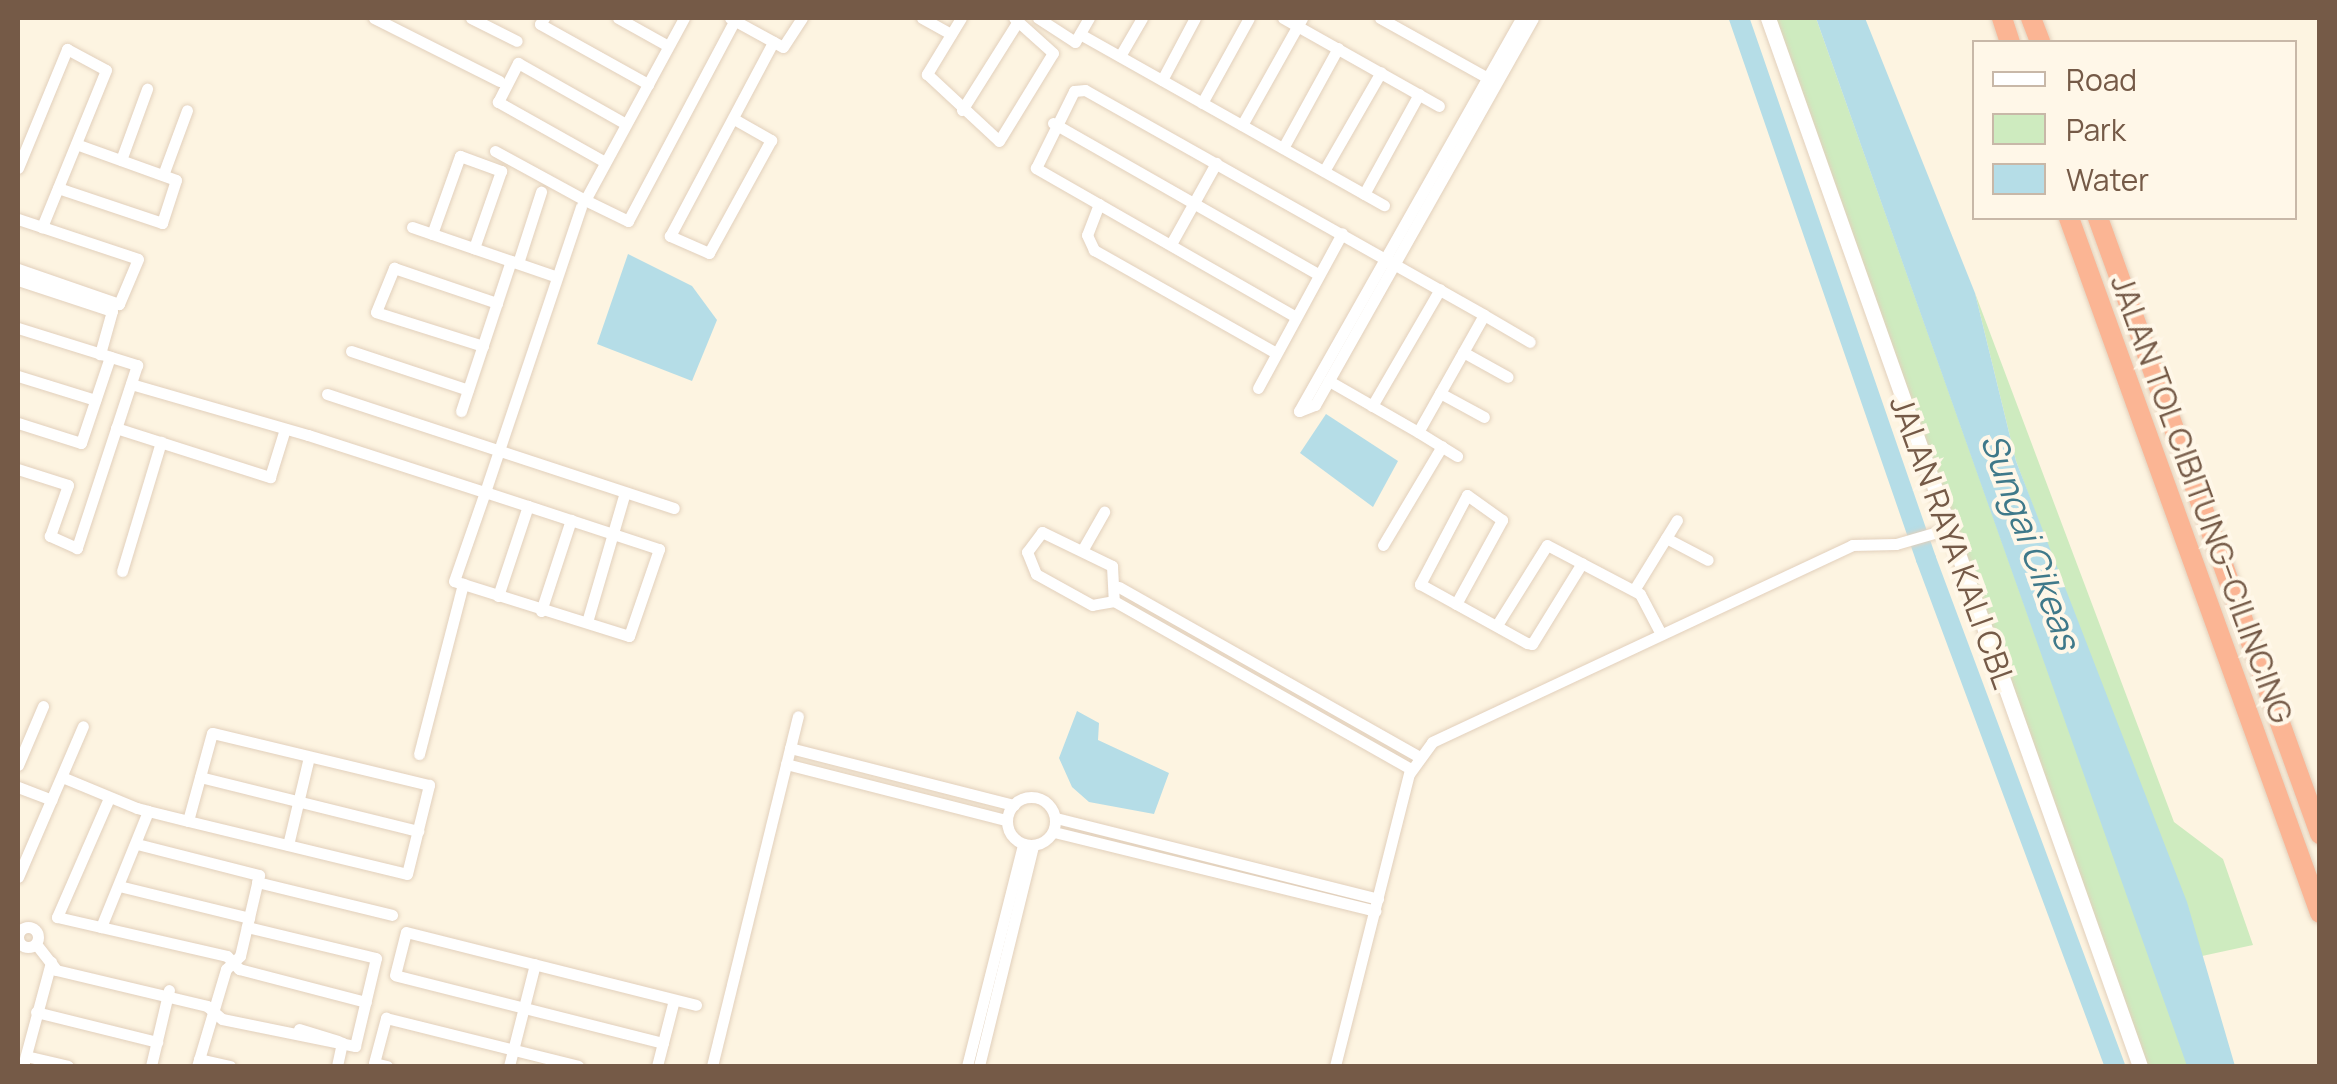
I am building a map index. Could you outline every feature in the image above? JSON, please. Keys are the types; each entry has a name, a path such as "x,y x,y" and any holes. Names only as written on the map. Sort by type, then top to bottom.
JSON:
{"highway":[{"name":"JALAN TOL CIBITUNG–CILINCING","path":"2070,220 2320,913"},
{"name":"JALAN TOL CIBITUNG–CILINCING","path":"2099,220 2320,834"}],"main road":[{"name":"JALAN RAYA KALI CBL","path":"1768,18 2140,1066"}],"street":[{"path":"374,18 392,22 499,82"},
{"path":"471,18 517,41"},
{"path":"544,18 540,24 648,84"},
{"path":"618,18 668,46"},
{"path":"130,384 484,492 659,549 629,636 454,581 484,492 499,451 583,203 684,18"},
{"path":"495,151 583,203 628,221 732,19 784,47 802,18"},
{"path":"922,18 951,34"},
{"path":"961,18 927,74 962,110 994,140 1008,134 1052,53 1016,19 962,110"},
{"path":"1038,18 1075,42 1089,18"},
{"path":"1120,56 1142,18"},
{"path":"1162,80 1195,18"},
{"path":"1202,103 1249,18"},
{"path":"1283,18 1299,22 1439,106"},
{"path":"1380,18 1492,80"},
{"path":"1492,80 1521,18"},
{"path":"1391,260 1299,410 1316,406 1391,260 1492,80 1533,18"},
{"path":"1242,125 1299,22"},
{"path":"1080,34 1384,206"},
{"path":"734,120 772,140 709,254 670,236 773,42"},
{"path":"1283,148 1338,48"},
{"path":"18,168 66,49 106,70 42,227"},
{"path":"605,162 498,102 518,63 626,124"},
{"path":"1324,171 1380,72"},
{"path":"1296,316 1036,168 1053,123 1082,88 1530,342"},
{"path":"121,160 147,89"},
{"path":"1364,194 1419,94"},
{"path":"163,175 187,110"},
{"path":"1053,123 1191,205 1319,274"},
{"path":"58,188 162,223 176,180 76,144"},
{"path":"432,234 460,156 500,171 474,248"},
{"path":"1171,244 1216,163"},
{"path":"461,411 540,192"},
{"path":"1099,204 1087,235 1094,250 1276,353"},
{"path":"18,219 138,259 119,304 18,269"},
{"path":"412,228 558,276"},
{"path":"1258,388 1342,233"},
{"path":"483,346 376,312 394,268 497,303"},
{"path":"18,280 112,312 95,400 81,443 18,423"},
{"path":"1372,406 1440,289"},
{"path":"1418,432 1484,315"},
{"path":"18,328 136,366 77,548 50,536 68,486 18,469"},
{"path":"351,351 468,390"},
{"path":"1463,352 1508,377"},
{"path":"18,376 95,400"},
{"path":"1329,381 1457,456"},
{"path":"1440,393 1484,417"},
{"path":"326,394 674,508"},
{"path":"116,428 270,476 284,432"},
{"path":"122,572 161,442"},
{"path":"1383,546 1442,446"},
{"path":"587,622 625,492"},
{"path":"1456,604 1502,520 1468,495 1418,580 1456,604 1535,642 1582,563"},
{"path":"498,596 528,506"},
{"path":"1083,550 1104,512"},
{"path":"541,611 571,520"},
{"path":"1634,590 1677,520"},
{"path":"1335,1066 1411,769 1432,742 1852,545 1896,544 1948,529"},
{"path":"1114,601 1119,587 1112,566 1042,532 1030,540 1029,565 1092,605 1114,601 1411,769"},
{"path":"1666,538 1708,560"},
{"path":"1496,626 1542,547 1634,590 1660,634"},
{"path":"419,754 462,584"},
{"path":"1119,587 1418,756"},
{"path":"1253,680 1260,667"},
{"path":"18,765 25,737 43,706"},
{"path":"712,1066 798,716"},
{"path":"18,877 84,726"},
{"path":"18,728 25,737"},
{"path":"62,777 148,811 406,874 429,785 212,733 188,820"},
{"path":"790,748 1014,805 1036,797 1054,825 1376,905"},
{"path":"288,845 310,756"},
{"path":"786,764 1006,820 1028,845"},
{"path":"200,778 418,831"},
{"path":"18,786 52,800"},
{"path":"109,798 57,918 366,1002"},
{"path":"1006,820 1014,805"},
{"path":"100,928 148,811"},
{"path":"967,1066 1028,845 1054,825"},
{"path":"137,844 259,874 248,922 198,1063 230,1066"},
{"path":"979,1066 1028,845"},
{"path":"257,882 392,916"},
{"path":"18,935 24,946 36,944 51,962 355,1046 376,958 119,886"},
{"path":"663,1042 395,975 406,932 696,1005"},
{"path":"51,962 25,1061 68,1066"},
{"path":"509,1066 535,964"},
{"path":"151,1066 169,993"},
{"path":"657,1066 674,1000"},
{"path":"36,1012 157,1042"},
{"path":"387,1066 374,1063 386,1018 578,1066"},
{"path":"337,1066 342,1043"}],"green space":[{"path":"1767,18 1816,18 2188,1066 2140,1066"},
{"path":"1975,293 2174,822 2223,859 2253,945 2202,956 2016,461"}],"water":[{"name":"Sungai Cikeas","path":"1816,18 1865,18 1975,293 2016,461 2187,902 2235,1066 2187,1066"},
{"path":"628,254 692,286 717,320 692,381 597,344"},
{"path":"1326,414 1398,461 1373,507 1300,453"},
{"path":"1077,711 1099,723 1098,740 1169,773 1154,814 1089,802 1072,787 1059,758"}],"waterway":[{"path":"1739,18 1926,559 2115,1066"}]}
